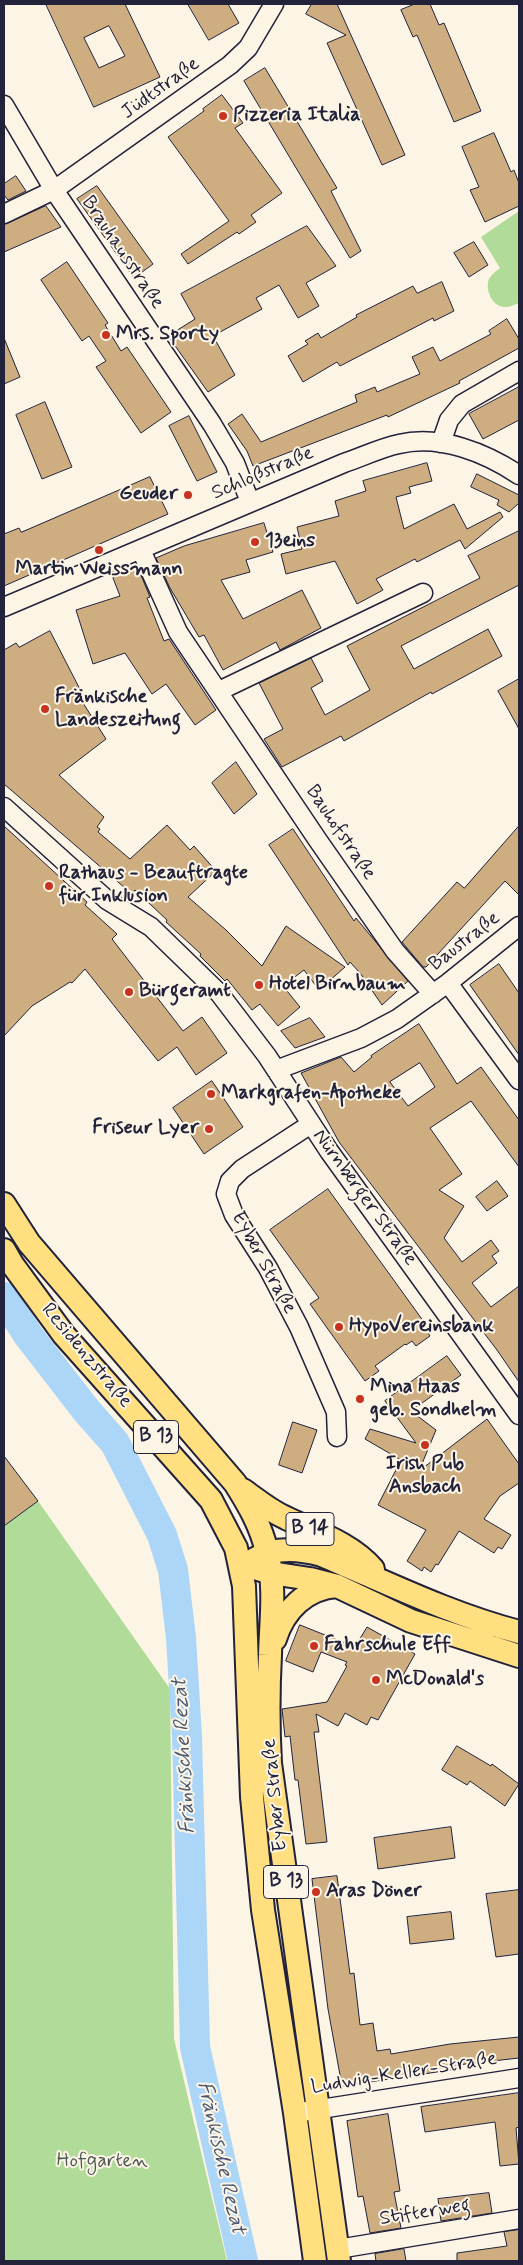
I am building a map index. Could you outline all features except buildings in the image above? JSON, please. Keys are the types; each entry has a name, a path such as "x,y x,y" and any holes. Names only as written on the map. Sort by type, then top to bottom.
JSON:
{"main road":[{"name":"Residenzstraße","path":"4,1204 29,1243 235,1483"},
{"name":"Residenzstraße","path":"4,1250 12,1264 64,1335 211,1500 254,1565"},
{"name":"Eyber Straße","path":"235,1483 258,1524 254,1565 252,1797 263,1910 295,2113 314,2261"},
{"name":"B 14","path":"235,1483 261,1504 278,1514 335,1540 365,1559 382,1580"},
{"name":"B 14","path":"254,1565 287,1550 305,1550 322,1555 382,1580 434,1604 519,1632"},
{"name":"Eyber Straße","path":"254,1565 273,1606 268,1702 270,1763 339,2255"},
{"name":"B 14","path":"254,1565 337,1586 411,1621 519,1656"},
{"name":"B 13","path":"270,1655 282,1622 298,1602 319,1589 337,1586"}],"street":[{"name":"Jüdtstraße","path":"4,214 54,190 230,65 248,48 274,4"},
{"name":"Brauhausstraße","path":"4,105 54,190 212,424 235,463 250,502"},
{"path":"441,443 449,420 462,404 519,371"},
{"name":"Schloßstraße","path":"4,607 344,463 399,444 419,442 441,443 472,451 501,463 519,475"},
{"name":"Bauhofstraße","path":"141,550 178,632 316,839 395,951 433,994"},
{"path":"219,691 422,593"},
{"name":"Nürnberger Straße","path":"4,807 107,900 150,927 219,993 276,1070 311,1124 519,1415"},
{"name":"Baustraße","path":"276,1070 361,1038 397,1019 448,983 519,926"},
{"path":"448,983 519,1080"},
{"name":"Eyber Straße","path":"311,1124 242,1169 230,1181 226,1194 234,1215 268,1268 298,1327 336,1412 337,1437"},
{"name":"Ludwig-Keller-Straße","path":"295,2113 519,2078"},
{"name":"Stifterweg","path":"339,2255 519,2219"}],"green space":[{"path":"519,211 519,303 503,307 494,302 488,291 490,278 500,268 481,237"},
{"name":"Hofgarten","path":"38,1501 170,1689 174,2039 227,2261 4,2261 4,1526"}],"waterway":[{"name":"Fränkische Rezat","path":"4,1297 28,1335 86,1410 115,1443 162,1535 173,1570 181,1638 187,1736 195,2047 243,2261"}],"place":[{"name":"Pizzeria Italia","path":"223,116"},
{"name":"Mrs. Sporty","path":"106,335"},
{"name":"Geuder","path":"188,495"},
{"name":"13eins","path":"255,542"},
{"name":"Martin Weissmann","path":"99,550"},
{"name":"Fränkische Landeszeitung","path":"45,709"},
{"name":"Rathaus - Beauftragte für Inklusion","path":"49,886"},
{"name":"Hotel Birnbaum","path":"259,985"},
{"name":"Bürgeramt","path":"129,992"},
{"name":"Markgrafen-Apotheke","path":"211,1094"},
{"name":"Friseur Lyer","path":"209,1129"},
{"name":"HypoVereinsbank","path":"339,1327"},
{"name":"Mina Haas geb. Sondhelm","path":"360,1399"},
{"name":"Irish Pub Ansbach","path":"425,1445"},
{"name":"Fahrschule Eff","path":"314,1646"},
{"name":"McDonald's","path":"376,1680"},
{"name":"Aras Döner","path":"316,1892"}]}
